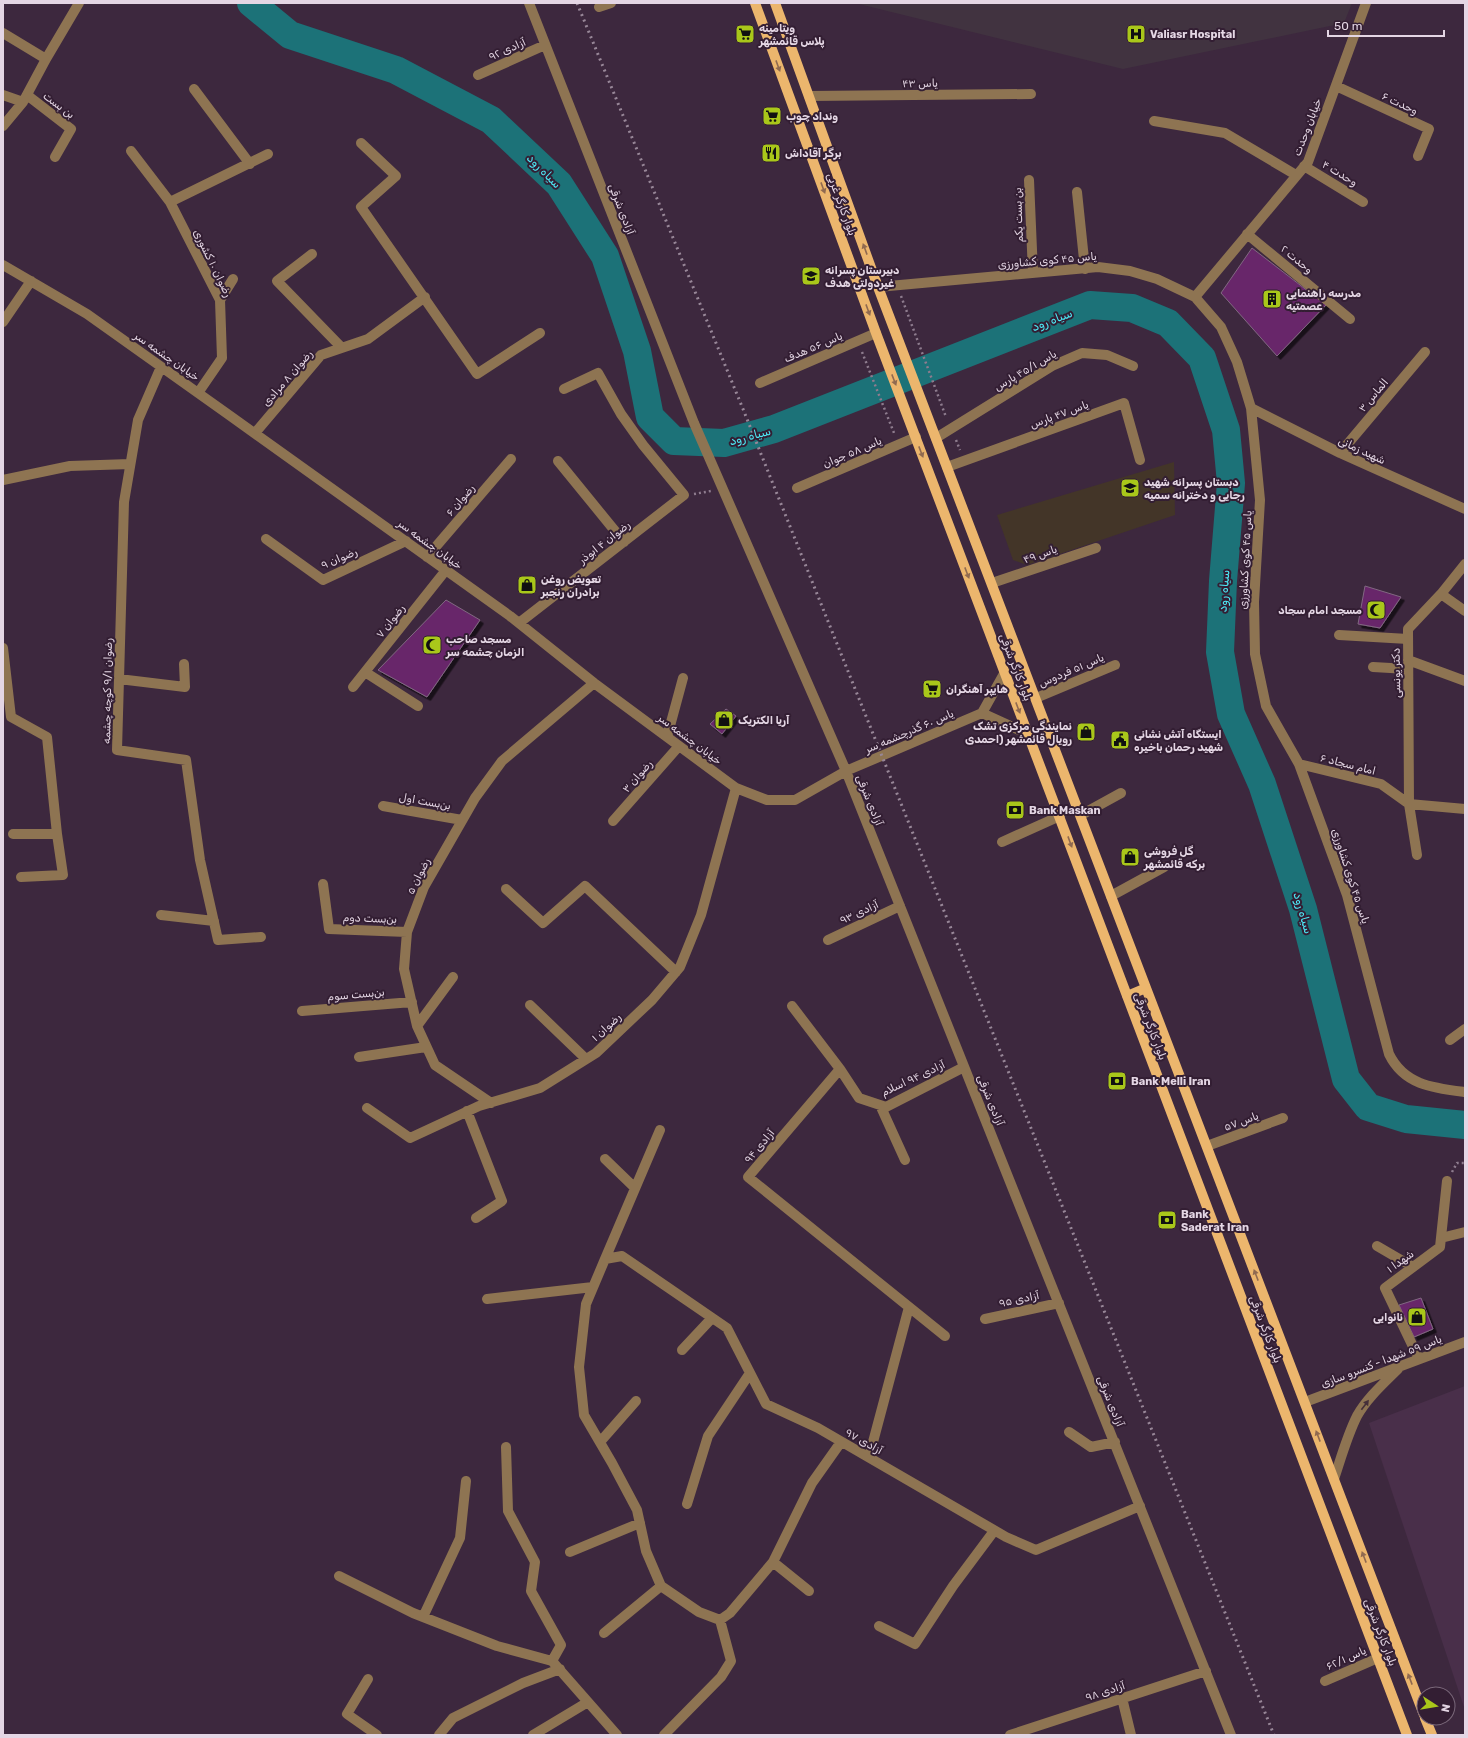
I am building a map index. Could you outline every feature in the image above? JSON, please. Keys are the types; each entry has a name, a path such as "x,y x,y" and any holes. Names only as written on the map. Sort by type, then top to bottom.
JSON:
{"main road":[{"name":"بلوار کارگر غربی","path":"755,3 876,333 908,415"},
{"name":"بلوار کارگر غربی","path":"775,3 878,287 924,407"},
{"name":"بلوار کارگر شرقی","path":"924,407 1082,815 1111,896 1416,1694"},
{"name":"بلوار کارگر شرقی","path":"908,415 1407,1735"},
{"path":"1127,996 1146,988"}],"street":[{"path":"3,126 25,98 46,59 80,3"},
{"name":"آزادی شرقی","path":"529,3 694,423 846,771 1231,1735"},
{"path":"600,7 611,3"},
{"name":"خیابان وحدت","path":"1195,297 1308,162 1366,3"},
{"path":"3,33 46,59"},
{"name":"آزادی ۹۲","path":"478,75 545,45"},
{"name":"وحدت ۶","path":"1336,86 1429,129 1418,156"},
{"path":"194,89 250,164"},
{"name":"یاس ۴۳","path":"809,96 1031,94"},
{"path":"3,95 25,98"},
{"name":"بن بست","path":"25,98 71,129 55,157"},
{"path":"1154,120 1226,132 1296,175"},
{"path":"361,143 396,176 361,207 425,297 477,374 540,333"},
{"name":"رضوان ۱۰ کشوری","path":"131,151 170,202 220,300 222,358 198,393"},
{"path":"170,202 268,154"},
{"name":"وحدت ۴","path":"1304,166 1363,202"},
{"name":"بن بست یکم","path":"1029,180 1033,273"},
{"path":"1077,192 1085,268"},
{"name":"وحدت ۲","path":"1247,234 1350,319"},
{"path":"312,254 277,281 342,348"},
{"name":"خیابان چشمه سر","path":"3,265 87,314 255,433 519,623 594,682 736,788 767,800 795,800 846,771"},
{"name":"یاس ۴۵ کوی کشاورزی","path":"878,287 1098,267 1130,271 1157,279 1195,297 1221,327 1237,362 1251,408 1260,500 1254,602 1255,654 1266,706 1299,764 1347,895 1389,1054 1395,1066 1418,1083 1436,1088 1465,1092"},
{"path":"220,300 233,279"},
{"path":"3,322 31,281"},
{"name":"رضوان ۸ مرادی","path":"255,433 321,355 368,339 425,297"},
{"name":"یاس ۵۶ هدف","path":"760,383 876,333"},
{"name":"الماس ۳","path":"1340,453 1425,352"},
{"name":"یاس ۴۵/۱ پارس","path":"936,438 1052,366 1082,353 1107,355 1133,366"},
{"name":"رضوان ۹/۱ کوچه چشمه","path":"161,366 138,420 124,502 117,750 186,760 200,860 218,940 261,937"},
{"path":"564,389 598,374 621,414 643,445 684,495"},
{"name":"یاس ۴۷ پارس","path":"947,467 1124,403 1140,460"},
{"name":"شهید زمانی","path":"1251,408 1340,453 1465,509"},
{"name":"یاس ۵۸ جوان","path":"797,488 916,437"},
{"name":"رضوان ۶","path":"427,556 511,459"},
{"path":"558,461 624,542"},
{"path":"3,480 70,466 130,464"},
{"name":"رضوان ۴ ابوذر","path":"519,623 684,495"},
{"name":"رضوان ۹","path":"266,539 323,580 406,541"},
{"name":"یاس ۴۹","path":"992,583 1096,548"},
{"name":"دکتر یونسی","path":"1417,855 1409,804 1408,629 1441,594 1465,564"},
{"name":"رضوان ۷","path":"353,687 446,570"},
{"path":"1441,594 1465,611"},
{"path":"1339,635 1408,638"},
{"path":"3,648 11,717 46,736 63,875 21,876"},
{"path":"119,679 185,687 184,664"},
{"name":"یاس ۵۱ فردوس","path":"1036,698 1115,664"},
{"path":"1373,667 1408,664 1465,681"},
{"path":"365,672 418,706"},
{"path":"1005,672 982,713 1028,734"},
{"path":"667,737 683,678"},
{"name":"رضوان ۵","path":"491,1103 435,1065 426,1047 417,1026 404,969 407,932 424,887 475,798 502,761 594,682"},
{"name":"یاس ۶۰ گذرچشمه سر","path":"846,771 982,713"},
{"name":"رضوان ۳","path":"613,821 679,746"},
{"name":"امام سجاد ۶","path":"1299,764 1381,784 1409,804"},
{"name":"رضوان ۱","path":"367,1108 410,1138 467,1111 540,1088 596,1053 652,1000 680,967 701,915 736,788"},
{"path":"1082,815 1121,794"},
{"path":"1409,804 1465,809"},
{"name":"بن‌بست اول","path":"383,806 462,820"},
{"path":"1002,842 1060,816"},
{"path":"13,834 57,834"},
{"path":"1111,896 1164,867"},
{"name":"بن‌بست دوم","path":"323,884 329,929 407,932"},
{"path":"506,889 543,923 585,886 676,972"},
{"name":"آزادی ۹۳","path":"828,940 900,906"},
{"path":"161,915 214,921"},
{"path":"417,1026 453,977"},
{"name":"بن‌بست سوم","path":"302,1011 412,1002"},
{"path":"530,1005 586,1059"},
{"path":"792,1006 840,1068"},
{"path":"1450,1040 1465,1029"},
{"path":"359,1057 426,1047"},
{"name":"آزادی ۹۴ اسلام","path":"840,1068 859,1098 886,1107 964,1067"},
{"name":"آزادی ۹۴","path":"840,1068 748,1177 945,1336"},
{"path":"880,1105 905,1160"},
{"path":"467,1111 502,1201 476,1218"},
{"name":"یاس ۵۷","path":"1207,1146 1283,1118"},
{"path":"660,1130 586,1304 579,1367 584,1415 637,1510 646,1551 661,1586 699,1612 720,1620"},
{"path":"605,1159 635,1188"},
{"name":"شهدا ۱","path":"1419,1359 1385,1288 1440,1247 1447,1181"},
{"path":"1441,1238 1465,1232"},
{"path":"1377,1246 1413,1267"},
{"name":"آزادی ۹۷","path":"605,1260 622,1256 726,1328 766,1404 818,1428 994,1531 1036,1550 1140,1506"},
{"path":"487,1299 593,1287"},
{"name":"آزادی ۹۵","path":"985,1319 1059,1303"},
{"path":"869,1457 909,1308"},
{"path":"682,1350 712,1318"},
{"name":"یاس ۵۹ شهدا - کنسرو سازی","path":"1305,1402 1465,1342"},
{"path":"1334,1480 1345,1443 1358,1414 1376,1390 1401,1366"},
{"path":"687,1504 708,1436 750,1373"},
{"path":"600,1442 636,1401"},
{"path":"1069,1432 1092,1447 1115,1442"},
{"path":"720,1620 730,1613 773,1562 812,1483 841,1442"},
{"path":"506,1447 508,1511 535,1562 531,1591 561,1645 552,1661"},
{"path":"423,1617 460,1538 466,1481"},
{"path":"570,1552 640,1523"},
{"path":"879,1626 915,1644 953,1586 994,1531"},
{"path":"773,1562 809,1590"},
{"path":"339,1576 423,1617 497,1646 552,1661 617,1735"},
{"path":"604,1633 661,1586"},
{"path":"664,1735 721,1677 731,1661 720,1620"},
{"name":"یاس ۶۲/۱","path":"1325,1681 1378,1658"},
{"path":"439,1735 453,1718 523,1683 560,1669"},
{"name":"آزادی ۹۸","path":"1010,1735 1206,1671"},
{"path":"368,1679 347,1714 377,1735"},
{"path":"1122,1698 1131,1735"},
{"path":"533,1735 588,1702"}],"path":[{"path":"898,285 910,322 946,418"},
{"path":"865,360 891,424"},
{"path":"684,495 724,489"}],"shaded area":[{"name":"Valiasr Hospital","path":"855,3 1352,3 1344,23 1123,69"},
{"name":"دبستان پسرانه شهید رجایی و دخترانه سمیه","path":"1174,462 1175,515 1027,565 1013,560 997,515"},
{"path":"1465,1386 1465,1710 1369,1423"}],"building":[{"name":"مدرسه راهنمایی عصمتیه","path":"1252,248 1326,305 1277,356 1221,293"},
{"name":"مسجد امام سجاد","path":"1365,586 1401,597 1380,628 1358,624"},
{"name":"مسجد صاحب الزمان چشمه سر","path":"446,600 480,620 427,697 378,670"},
{"name":"آریا الکتریک","path":"726,709 736,716 722,734 710,724"},
{"name":"نانوایی","path":"1421,1298 1433,1329 1414,1337 1399,1305"}],"waterway":[{"name":"سیاه رود","path":"251,3 290,35 396,70 491,120 559,184 605,256 637,351 650,417 674,441 724,443 774,429 1090,305 1132,308 1168,323 1202,358 1226,430 1231,483 1223,581 1220,652 1231,714 1262,784 1303,909 1346,1079 1368,1107 1406,1119 1465,1125"}],"railway":[{"path":"577,3 743,409 1274,1735"}],"place":[{"name":"ویتامینه پلاس قائمشهر","path":"745,34"},
{"name":"Valiasr Hospital","path":"1136,34"},
{"name":"ونداد چوب","path":"772,116"},
{"name":"برگر آقاداش","path":"771,153"},
{"name":"دبیرستان پسرانه غیردولتی هدف","path":"811,276"},
{"name":"مدرسه راهنمایی عصمتیه","path":"1272,299"},
{"name":"دبستان پسرانه شهید رجایی و دخترانه سمیه","path":"1130,488"},
{"name":"تعویض روغن برادران رنجبر","path":"527,585"},
{"name":"مسجد امام سجاد","path":"1376,610"},
{"name":"مسجد صاحب الزمان چشمه سر","path":"432,645"},
{"name":"هایپر آهنگران","path":"932,689"},
{"name":"آریا الکتریک","path":"724,720"},
{"name":"نمایندگی مرکزی تشک رویال قائمشهر (احمدی","path":"1086,732"},
{"name":"ایستگاه آتش نشانی شهید رحمان باخیره","path":"1120,740"},
{"name":"Bank Maskan","path":"1015,810"},
{"name":"گل فروشی برکه قائمشهر","path":"1130,857"},
{"name":"Bank Melli Iran","path":"1117,1081"},
{"name":"Bank Saderat Iran","path":"1167,1220"},
{"name":"نانوایی","path":"1417,1317"}]}
